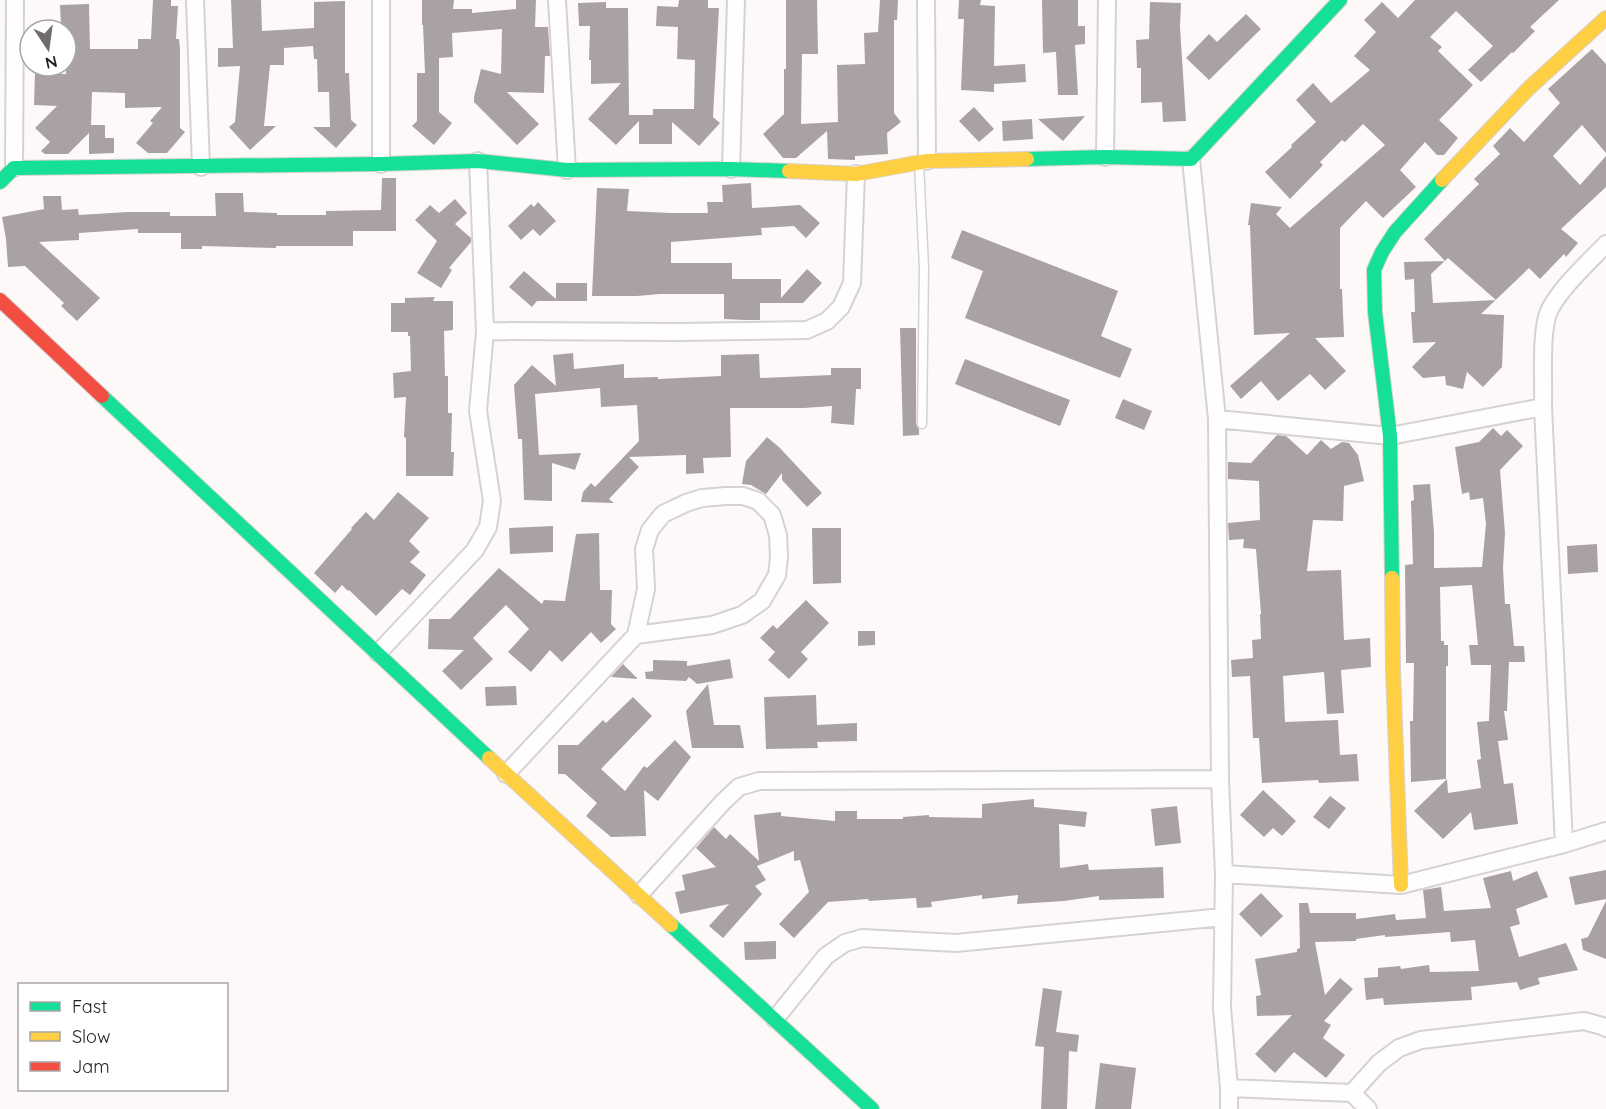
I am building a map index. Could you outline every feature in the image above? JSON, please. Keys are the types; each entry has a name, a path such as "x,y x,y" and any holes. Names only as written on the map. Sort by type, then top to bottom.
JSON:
{"street":[{"path":"14,168 15,0"},
{"path":"195,0 201,166"},
{"path":"381,0 381,164"},
{"path":"557,0 567,170"},
{"path":"731,169 736,0"},
{"path":"923,162 926,0"},
{"path":"1105,157 1107,0"},
{"path":"0,182 14,168 478,161 567,170 731,169 856,174 923,162 1105,157 1191,159 1340,0"},
{"path":"1401,885 1393,670 1390,436 1375,312 1374,270 1382,252 1410,214 1529,88 1606,18"},
{"path":"1191,159 1217,419 1220,779 1224,874 1222,1008 1229,1109"},
{"path":"378,653 475,550 488,527 492,501 478,411 484,330 478,161"},
{"path":"484,330 678,332 807,330 827,321 841,307 852,283 856,174"},
{"path":"1563,844 1544,407 1544,336 1549,312 1560,293 1606,244"},
{"path":"0,300 506,774 872,1109"},
{"path":"1217,419 1390,436 1544,407"},
{"path":"506,774 636,635 646,590 644,549 650,530 663,514 702,498 743,496 758,501 772,515 778,535 777,575 762,601 741,615 712,625 636,635"},
{"path":"639,895 723,802 739,787 759,781 1220,779"},
{"path":"1224,874 1401,885 1606,831"},
{"path":"775,1019 826,956 845,943 862,938 956,943 1223,917"},
{"path":"1352,1093 1379,1063 1399,1048 1421,1040 1584,1021 1606,1028"},
{"path":"1229,1088 1352,1093 1368,1109"}],"lane":[{"path":"922,424 923,162"}],"building":[{"path":"153,0 171,0 171,6 178,6 176,39 179,39 180,49 180,128 185,132 167,153 148,153 136,143 153,123 150,121 162,107 125,108 125,93 92,92 91,125 105,125 105,138 114,138 114,153 89,154 89,133 68,154 45,154 41,151 50,142 35,128 57,106 34,105 35,78 78,78 78,18 61,18 60,5 89,4 90,49 138,49 138,39 151,39"},
{"path":"231,0 261,0 262,31 314,28 314,2 345,1 345,73 349,73 351,120 357,125 336,148 313,127 330,127 329,92 318,92 317,59 314,59 313,46 284,48 284,65 270,65 264,126 276,126 250,150 229,127 235,122 240,66 218,67 218,48 233,48"},
{"path":"422,0 454,0 453,9 472,9 472,13 516,9 516,0 536,0 535,27 548,27 550,56 545,56 544,93 507,92 539,124 517,145 474,102 481,69 501,74 502,29 452,33 453,57 439,58 439,112 452,123 434,145 412,126 417,121 417,73 425,73"},
{"path":"679,0 708,0 708,8 719,8 713,117 720,123 699,146 672,122 672,144 639,144 639,121 616,145 588,119 621,83 591,84 590,26 579,26 578,3 606,2 606,8 628,8 629,115 653,115 653,109 694,109 695,60 677,59 678,27 656,26 657,6 678,7"},
{"path":"786,0 817,0 818,54 802,54 801,124 838,122 837,65 865,64 864,33 878,32 880,0 898,0 897,20 894,20 894,113 901,122 887,133 888,154 855,156 855,160 828,159 827,131 796,158 783,158 763,134 784,114"},
{"path":"959,0 981,0 980,5 995,6 994,66 1025,64 1026,82 994,84 994,92 961,90 964,19 958,19"},
{"path":"1042,0 1078,0 1078,26 1085,26 1085,44 1075,45 1078,95 1058,95 1056,52 1043,53"},
{"path":"1415,0 1559,0 1530,27 1535,31 1481,82 1468,70 1493,46 1456,11 1430,37 1442,47 1438,51 1473,85 1439,120 1458,138 1444,155 1437,155 1425,142 1400,170 1416,187 1383,218 1366,201 1340,228 1340,289 1342,289 1344,337 1315,338 1346,371 1325,390 1310,374 1278,401 1261,381 1241,399 1230,386 1290,333 1254,335 1250,225 1248,225 1251,203 1282,207 1276,214 1290,228 1385,145 1363,124 1345,142 1342,140 1320,162 1323,165 1290,199 1265,172 1316,122 1296,100 1313,83 1331,103 1370,70 1354,56 1376,32 1364,20 1382,2 1398,18"},
{"path":"1150,2 1181,3 1180,27 1186,121 1163,122 1162,102 1141,103 1141,68 1137,68 1136,40 1149,39"},
{"path":"1246,14 1261,29 1209,80 1186,58 1209,34 1217,42"},
{"path":"1592,49 1606,64 1606,153 1582,125 1553,156 1580,185 1606,156 1606,187 1561,229 1578,243 1566,257 1564,254 1540,279 1529,268 1496,300 1448,258 1445,261 1424,239 1479,184 1474,179 1500,154 1493,146 1510,128 1524,142 1560,103 1548,89"},
{"path":"974,107 994,129 979,142 959,121"},
{"path":"1085,116 1063,141 1038,119"},
{"path":"1032,119 1033,139 1003,141 1002,121"},
{"path":"382,178 396,178 396,231 353,231 353,246 276,246 276,248 202,246 202,249 181,249 181,233 138,233 138,229 79,233 79,240 39,242 100,298 77,321 61,306 64,303 25,266 8,267 2,217 44,209 43,196 61,196 62,210 78,209 79,215 170,212 170,216 216,216 215,193 243,193 244,212 326,215 326,211 381,210"},
{"path":"751,183 752,208 800,205 820,223 806,238 794,226 761,228 762,235 671,242 671,263 732,263 732,279 781,279 781,298 807,269 822,283 803,303 760,303 760,320 745,320 724,319 724,294 592,296 597,188 629,189 627,211 708,213 707,202 723,202 722,185"},
{"path":"455,199 467,213 455,224 471,238 471,242 449,268 452,270 441,288 417,273 437,241 415,220 430,205 439,213"},
{"path":"538,202 556,221 540,236 533,229 521,240 508,226 531,204 534,207"},
{"path":"962,230 1118,291 1101,336 1132,349 1120,378 965,318 983,271 951,258"},
{"path":"1445,261 1431,274 1433,303 1496,300 1481,314 1504,315 1502,367 1483,387 1467,372 1463,389 1446,385 1445,376 1423,378 1412,367 1436,342 1413,343 1411,312 1415,312 1414,279 1405,280 1404,262"},
{"path":"524,271 556,299 556,283 587,283 587,301 537,301 532,307 509,287"},
{"path":"435,297 433,301 453,301 453,330 444,331 445,376 448,376 448,413 452,413 453,476 406,476 406,438 404,437 406,397 394,398 393,373 411,371 410,336 408,332 391,332 391,303 405,303 405,298"},
{"path":"900,328 916,328 916,424 919,435 903,436"},
{"path":"573,353 574,369 624,364 624,378 658,377 658,379 721,376 721,355 759,354 760,378 831,375 831,368 861,368 861,389 856,389 854,425 831,423 832,406 730,408 731,457 703,458 704,473 686,474 686,455 629,457 639,467 609,499 614,503 581,502 583,492 591,483 595,487 639,441 637,405 601,407 600,388 535,394 539,455 581,453 575,470 552,463 552,501 524,500 522,439 518,439 514,385 532,365 556,386 553,355"},
{"path":"965,359 1070,400 1060,426 955,384"},
{"path":"1123,399 1152,411 1144,430 1115,418"},
{"path":"1493,428 1501,436 1507,430 1523,446 1500,470 1505,533 1503,568 1505,604 1510,604 1514,646 1524,646 1525,662 1509,662 1507,711 1504,711 1508,740 1498,741 1504,784 1513,783 1518,824 1474,830 1471,812 1443,839 1414,811 1447,779 1448,793 1481,788 1477,760 1481,759 1477,722 1489,721 1491,665 1471,665 1469,645 1478,645 1472,585 1440,587 1441,641 1444,641 1444,645 1448,645 1446,779 1411,782 1410,721 1413,721 1414,663 1406,663 1405,565 1413,564 1411,501 1414,500 1413,485 1430,484 1434,568 1482,567 1486,524 1483,498 1470,500 1469,492 1462,494 1455,447 1479,442"},
{"path":"1277,435 1286,436 1307,455 1321,440 1331,449 1342,442 1349,443 1358,455 1364,481 1344,486 1343,521 1313,520 1307,571 1341,570 1344,640 1370,638 1371,667 1341,670 1344,713 1327,714 1324,672 1283,676 1285,722 1338,720 1340,755 1357,754 1359,781 1319,783 1318,780 1262,783 1259,738 1253,738 1250,676 1232,677 1231,660 1253,658 1252,640 1261,639 1261,614 1256,549 1243,548 1244,539 1229,540 1228,523 1260,520 1259,481 1228,479 1228,462 1251,463"},
{"path":"767,437 822,493 807,507 782,480 782,473 766,494 751,485 742,484 746,461"},
{"path":"398,492 429,518 409,541 420,552 410,562 426,575 410,595 402,589 376,616 342,585 335,593 314,573 366,512 374,520"},
{"path":"553,526 553,552 510,554 509,528"},
{"path":"812,528 841,528 841,583 813,584"},
{"path":"599,533 600,590 612,590 611,624 616,629 601,643 591,632 562,662 550,650 531,672 508,652 529,629 506,605 473,638 493,659 461,690 442,671 464,650 428,649 429,619 450,619 499,568 542,604 544,600 565,601 576,534"},
{"path":"1597,544 1598,572 1568,574 1567,546"},
{"path":"806,600 829,623 801,652 808,659 789,679 768,660 775,652 760,638 773,625 777,629"},
{"path":"858,631 875,631 875,645 858,646"},
{"path":"730,659 733,678 697,684 689,677 686,681 646,679 645,672 653,671 653,660 687,661 687,666"},
{"path":"623,664 638,679 611,677"},
{"path":"708,684 714,725 740,725 744,748 692,748 686,711"},
{"path":"516,686 517,705 486,706 485,687"},
{"path":"816,695 817,725 857,723 857,741 817,742 818,748 766,749 764,697"},
{"path":"633,697 652,716 601,769 625,791 644,766 647,768 675,740 691,757 658,801 644,790 646,836 611,837 586,816 597,803 565,774 558,774 558,745 578,745 603,720 606,723"},
{"path":"1263,790 1296,821 1282,836 1273,828 1264,837 1240,815"},
{"path":"1330,796 1346,808 1329,829 1313,817"},
{"path":"1034,799 1034,807 1087,812 1085,827 1059,824 1060,868 1088,864 1089,870 1163,867 1164,898 1099,900 1099,896 1017,904 1018,895 982,899 982,895 931,902 932,907 917,908 916,898 828,902 794,938 779,924 809,892 800,860 794,861 794,851 757,866 766,880 755,886 762,894 723,938 709,926 729,904 680,914 675,892 685,890 682,875 716,867 696,848 714,827 726,839 730,834 759,861 754,815 781,812 781,816 835,821 835,811 857,811 857,819 903,819 903,817 929,815 929,817 982,818 982,804"},
{"path":"1177,806 1181,843 1155,846 1151,809"},
{"path":"1606,870 1606,899 1575,905 1569,877"},
{"path":"1511,871 1513,881 1537,871 1548,897 1516,909 1520,924 1510,927 1519,957 1566,943 1578,970 1538,978 1540,984 1520,990 1517,982 1471,987 1472,1000 1384,1005 1383,998 1366,1000 1364,978 1378,977 1378,968 1400,966 1401,969 1429,965 1430,972 1479,971 1475,940 1451,942 1450,932 1385,937 1385,935 1356,939 1356,941 1315,942 1325,995 1340,978 1353,989 1324,1021 1331,1025 1323,1038 1345,1055 1326,1078 1294,1052 1275,1073 1255,1054 1292,1015 1257,1016 1256,996 1261,995 1255,959 1297,952 1300,948 1299,903 1308,903 1310,913 1356,913 1356,919 1395,914 1396,920 1426,918 1423,890 1441,887 1444,911 1491,908 1483,878"},
{"path":"1261,893 1283,916 1261,937 1239,914"},
{"path":"1606,901 1606,959 1583,950 1581,939 1588,937"},
{"path":"776,941 776,959 745,960 744,942"},
{"path":"1043,988 1062,991 1056,1032 1079,1035 1077,1052 1069,1051 1067,1109 1041,1109 1044,1047 1035,1046"},
{"path":"1100,1063 1136,1068 1131,1109 1095,1109"}],"traffic: fast":[{"path":"1027,159 1105,157 1191,159 1340,0"},
{"path":"0,182 14,168 478,161 567,170 789,171"},
{"path":"1392,578 1390,436 1375,312 1374,270 1395,232 1442,180"},
{"path":"102,396 489,758"},
{"path":"671,925 872,1109"}],"traffic: slow":[{"path":"1442,180 1529,88 1606,18"},
{"path":"789,171 856,174 927,161 1027,159"},
{"path":"1392,578 1401,885"},
{"path":"489,758 671,925"}],"traffic: jam":[{"path":"0,300 102,396"}]}
